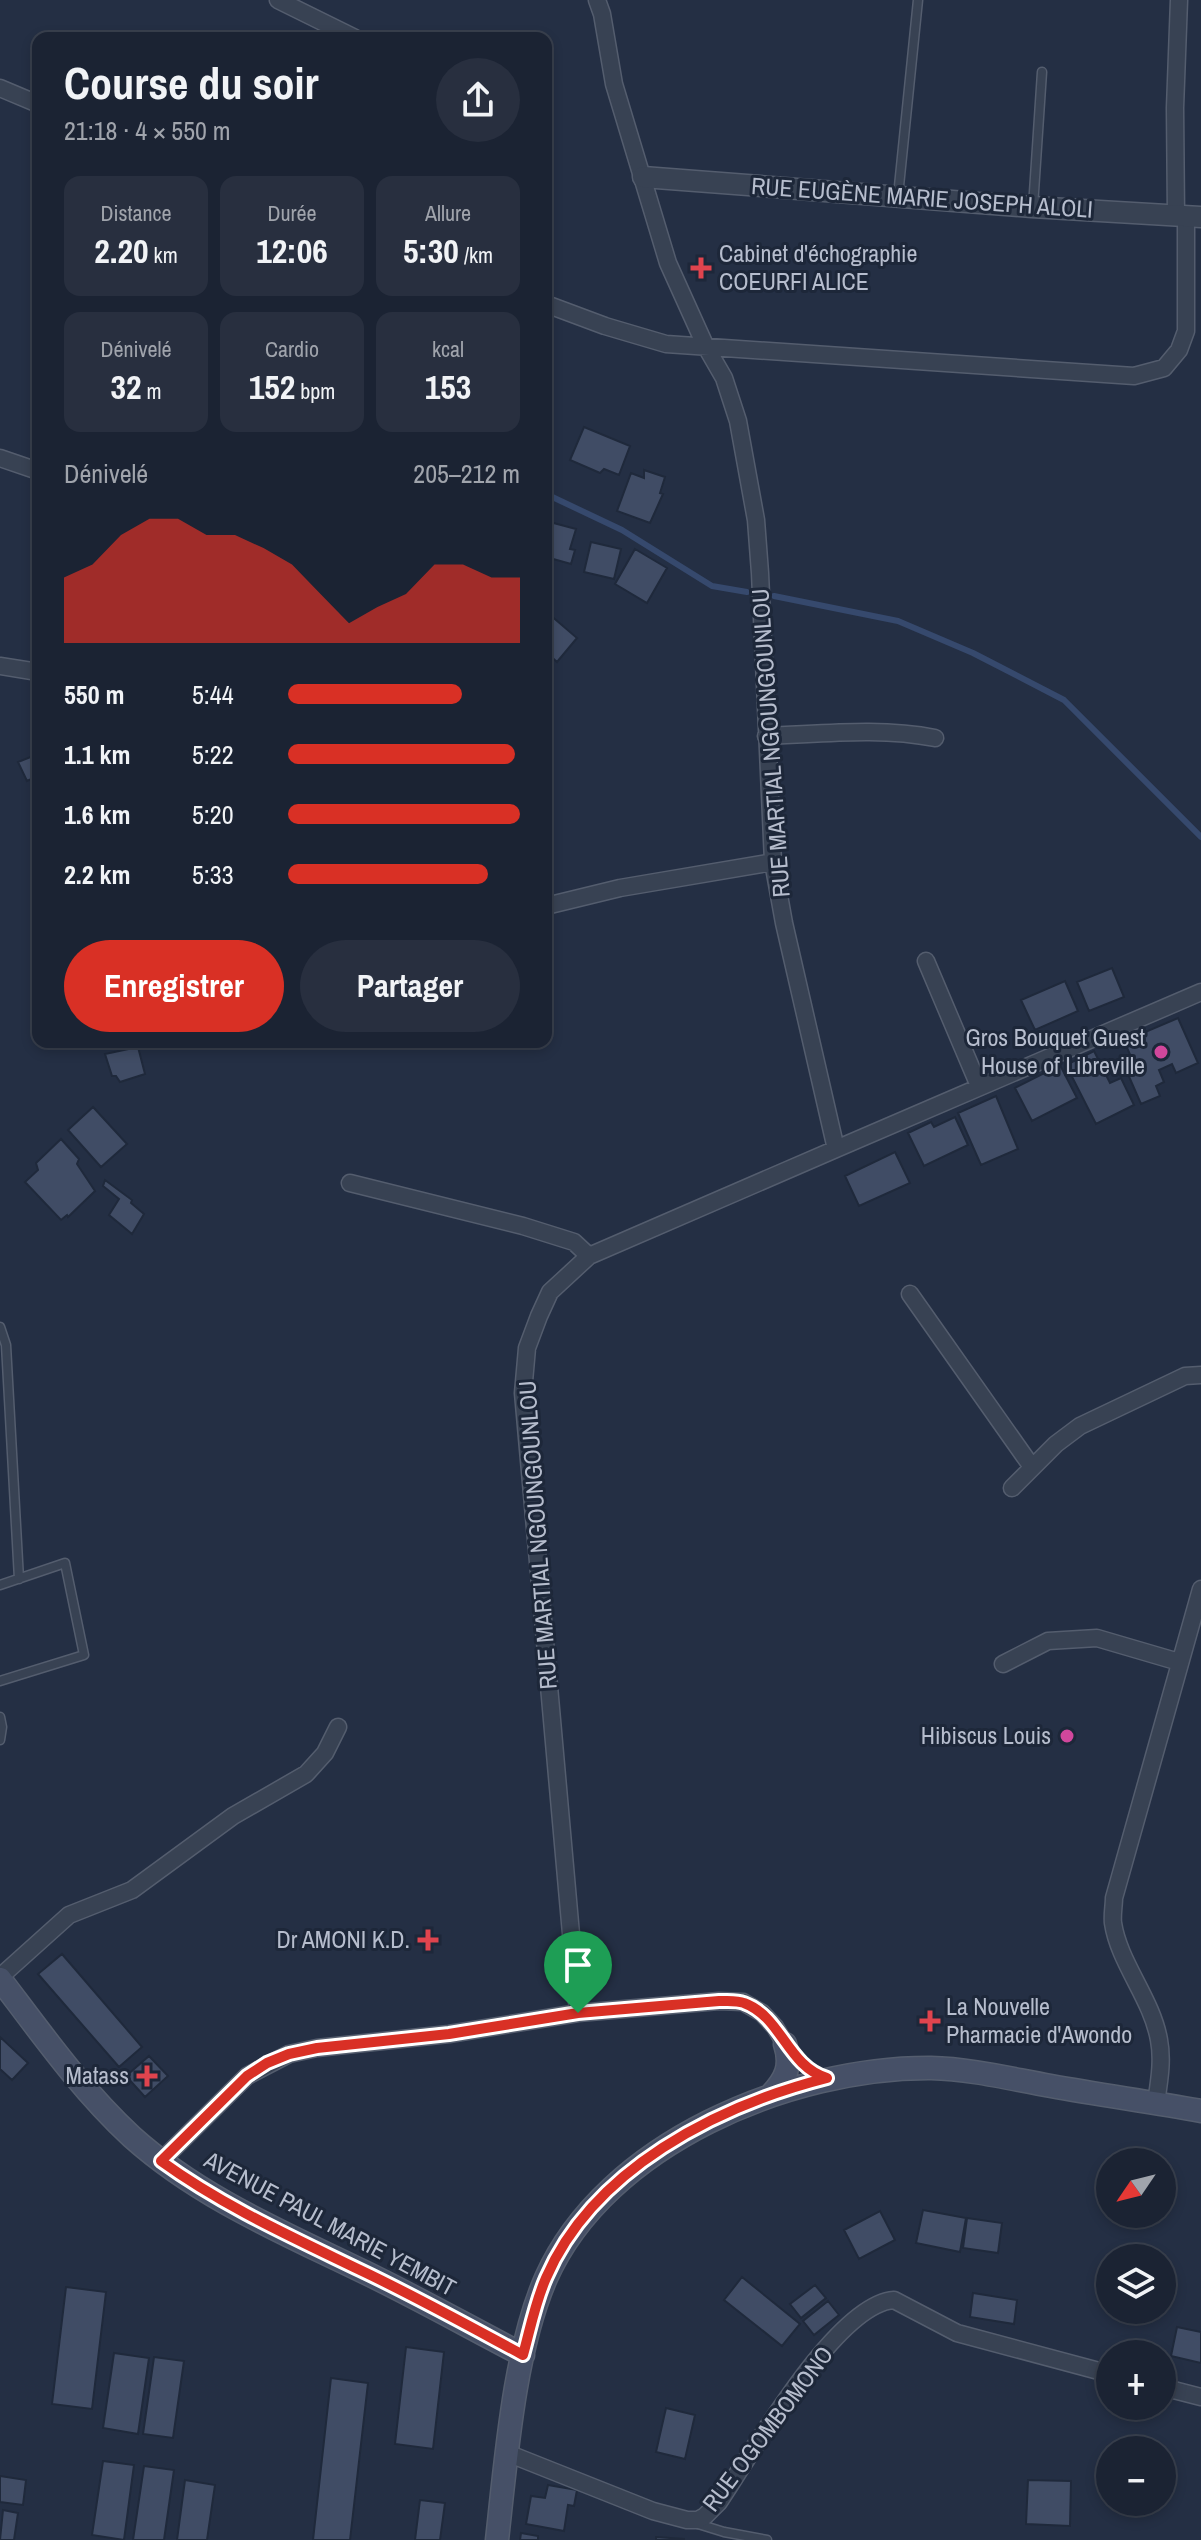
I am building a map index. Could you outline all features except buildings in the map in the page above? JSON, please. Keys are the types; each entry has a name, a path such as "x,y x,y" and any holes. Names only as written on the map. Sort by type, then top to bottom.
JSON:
{"main road":[{"name":"AVENUE PAUL MARIE YEMBIT","path":"0,1978 103,2108 161,2161 192,2183 266,2225 361,2270 523,2355"},
{"path":"785,2044 806,2068 827,2078"},
{"path":"770,2096 788,2071 789,2057 785,2044"},
{"path":"497,2540 523,2355 545,2279 573,2232 605,2194 627,2174 675,2141 770,2096 827,2078 881,2070 932,2068 979,2072 1201,2111"}],"street":[{"path":"278,0 343,32"},
{"name":"RUE MARTIAL NGOUNGOUNLOU","path":"578,2013 523,1393 527,1348 550,1292 589,1256 836,1149 773,862 756,520 738,421 724,378 705,345 668,263 614,84 597,0"},
{"path":"552,306 666,344 1134,376 1164,368 1179,350 1186,331 1187,217 1175,108 1179,0"},
{"path":"0,88 32,101"},
{"name":"RUE EUGÈNE MARIE JOSEPH ALOLI","path":"643,177 1187,217"},
{"path":"0,458 32,469"},
{"path":"0,666 32,671"},
{"path":"766,736 870,733 935,738"},
{"path":"552,905 620,888 773,862"},
{"path":"926,961 979,1086"},
{"path":"836,1149 1201,992"},
{"path":"350,1183 523,1226 574,1242 589,1256"},
{"path":"910,1294 1032,1467"},
{"path":"1012,1488 1080,1426 1185,1376 1201,1375"},
{"path":"1156,2103 1160,2073 1159,2040 1153,2017 1122,1951 1113,1923 1114,1898 1201,1589"},
{"path":"1003,1664 1048,1641 1097,1638 1179,1662"},
{"path":"0,1978 69,1915 132,1890 222,1823 306,1774 325,1753 338,1727"},
{"path":"161,2161 247,2076 289,2054 317,2048 449,2034 578,2013 719,2001 743,2002 762,2013 785,2044"},
{"name":"RUE OGOMBOMONO","path":"507,2453 653,2511 698,2520 713,2510 770,2422 810,2369 851,2325 883,2301 894,2300 957,2333 1096,2370"},
{"path":"1176,2391 1201,2397"}],"lane":[{"path":"898,197 918,0"},
{"path":"1032,207 1042,72"},
{"path":"0,1327 6,1345 19,1579"},
{"path":"0,1585 65,1563 84,1655 0,1681"},
{"path":"0,1717 0,1740"},
{"path":"687,2520 724,2532 767,2540"}],"waterway":[{"path":"552,497 622,530 712,586 747,592"},
{"path":"774,596 898,621 973,653 1064,700 1201,837"}],"place":[{"name":"Cabinet d'échographie COEURFI ALICE","path":"701,268"},
{"name":"Gros Bouquet Guest House of Libreville","path":"1161,1052"},
{"name":"Hibiscus Louis","path":"1067,1736"},
{"name":"Dr AMONI K.D.","path":"428,1940"},
{"name":"La Nouvelle Pharmacie d'Awondo","path":"930,2021"},
{"name":"Matass","path":"147,2076"}],"route":[{"path":"719,2001 743,2002 762,2013 796,2059 816,2075 827,2078 770,2096 711,2122 651,2156 605,2194 573,2232 545,2279 523,2355 361,2270 266,2225 192,2183 161,2161 247,2076 289,2054 317,2048 449,2034 578,2013 719,2001"}]}
